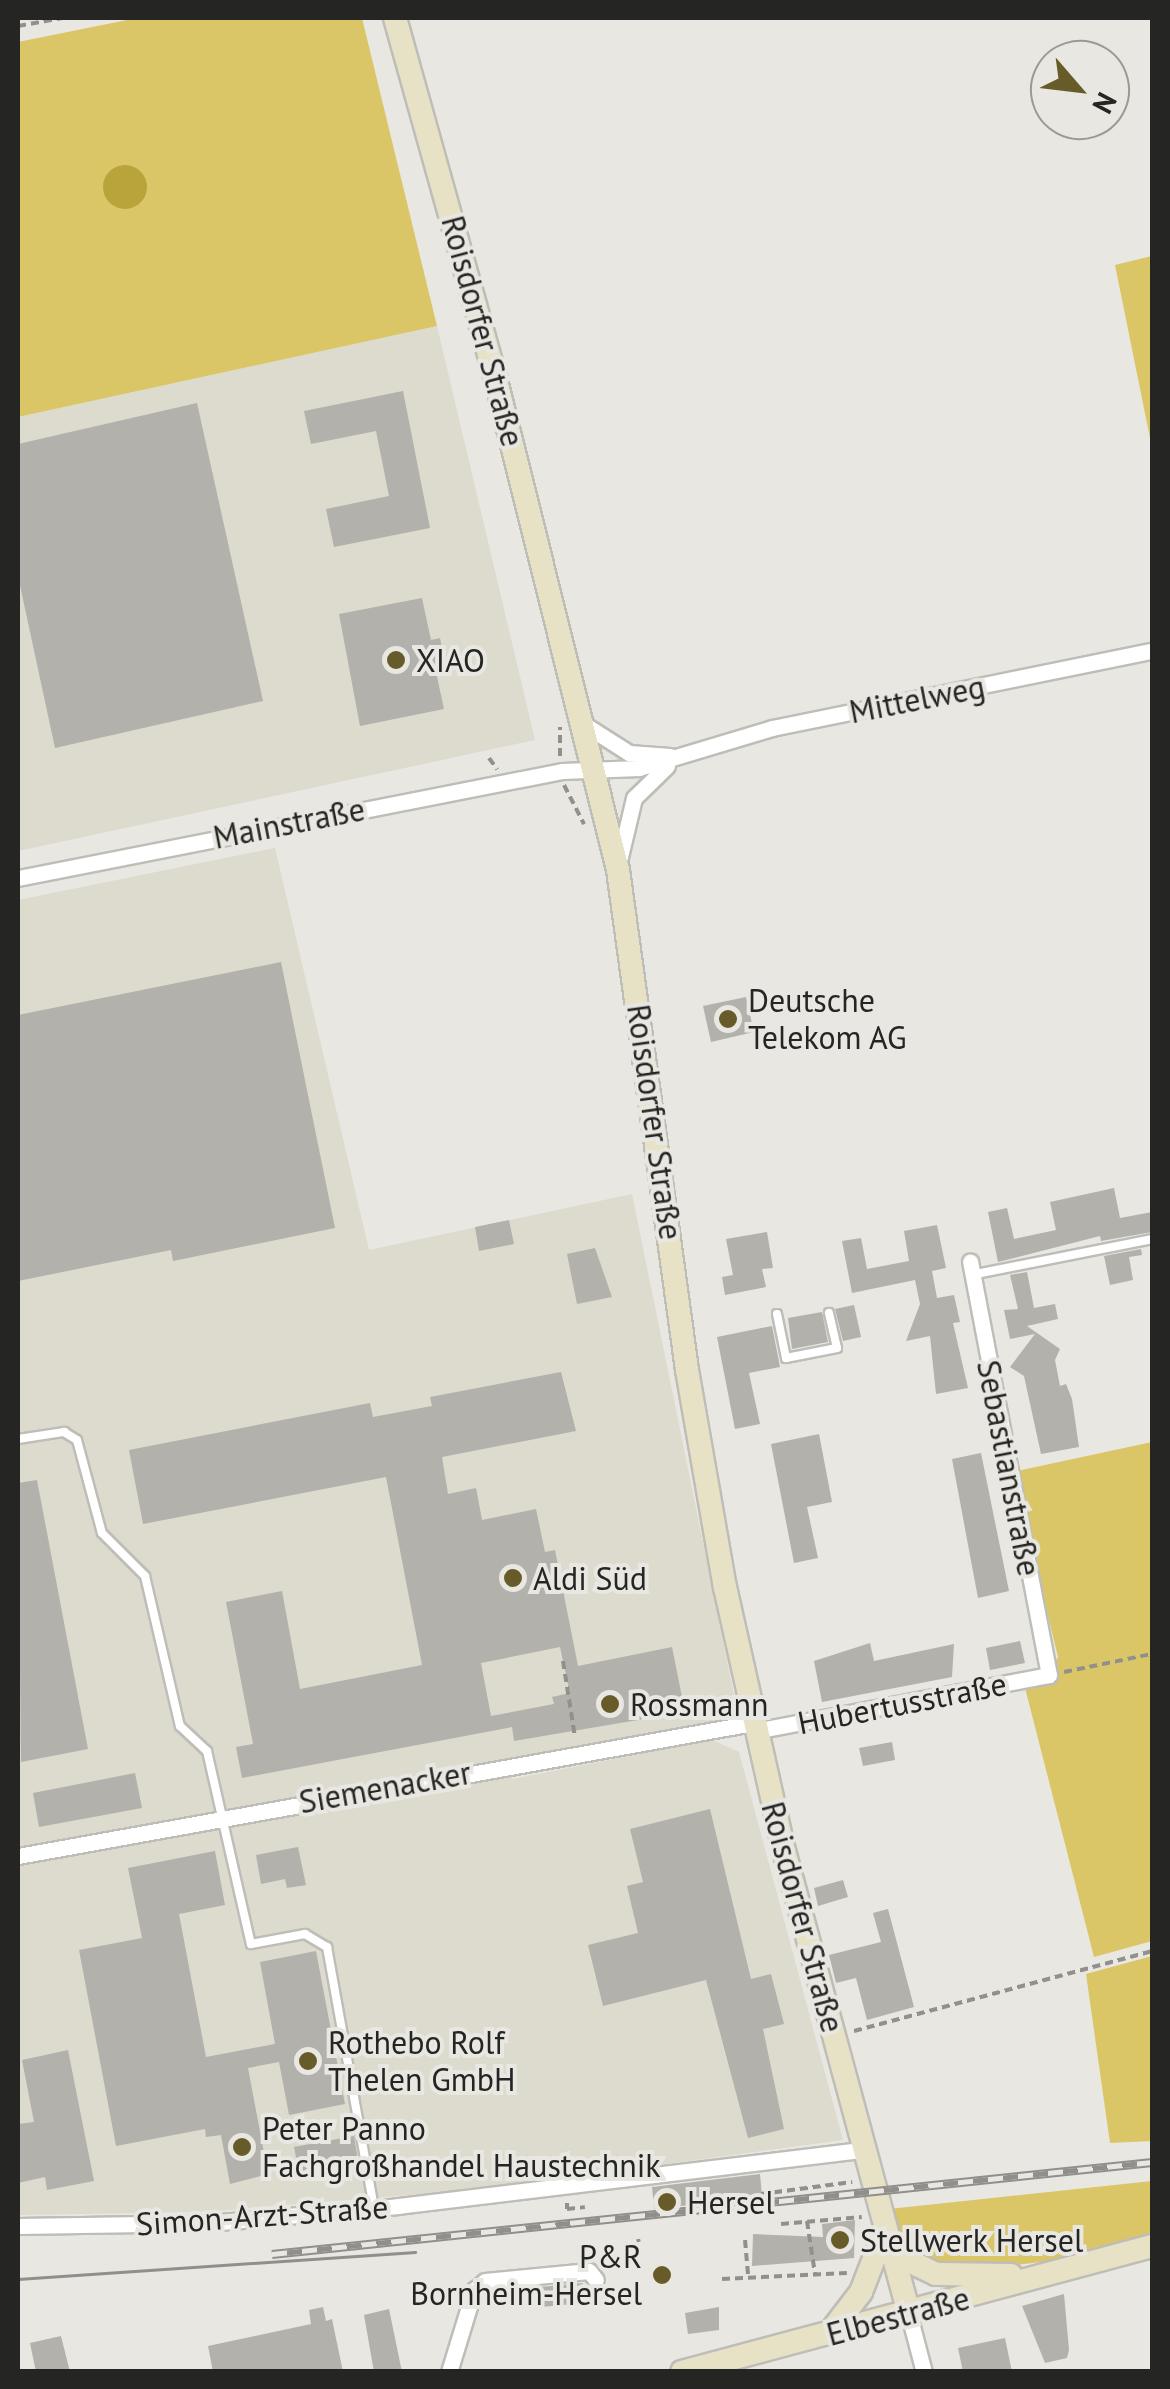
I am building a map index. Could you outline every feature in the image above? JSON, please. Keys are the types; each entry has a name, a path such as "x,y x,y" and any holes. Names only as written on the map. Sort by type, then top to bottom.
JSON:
{"main road":[{"name":"Roisdorfer Straße","path":"394,18 485,338 618,870 688,1370 754,1727 862,2150 909,2315"},
{"name":"Elbestraße","path":"887,2242 958,2278 1055,2272"},
{"path":"829,2334 861,2292 887,2242"},
{"name":"Elbestraße","path":"682,2372 909,2315 1152,2246"}],"street":[{"name":"Mittelweg","path":"562,771 639,768 772,728 1152,652"},
{"name":"Mittelweg","path":"582,723 628,753 684,756"},
{"name":"Mittelweg","path":"618,870 634,798 654,774 684,756"},
{"name":"Mainstraße","path":"18,878 562,771"},
{"name":"Sebastianstraße","path":"971,1268 1049,1675"},
{"name":"Hubertusstraße","path":"754,1727 1049,1675"},
{"name":"Siemenacker","path":"18,1856 578,1752 754,1727"},
{"name":"Simon-Arzt-Straße","path":"18,2226 210,2223 374,2208 862,2150"},
{"path":"449,2372 474,2290 484,2280 589,2272 596,2280"},
{"path":"909,2315 924,2372"}],"lane":[{"path":"971,1268 1152,1239"},
{"path":"777,1314 786,1358 837,1348 829,1314"},
{"path":"18,1439 64,1432 76,1440 102,1533 145,1576 180,1726 207,1751 251,1944 305,1934 327,1947 374,2208"}],"path":[{"path":"18,26 62,18"},
{"path":"1049,1675 1152,1654"},
{"path":"563,1661 578,1752"},
{"path":"703,1702 733,1705"},
{"path":"835,2036 1152,1951"},
{"path":"762,2194 852,2182"},
{"path":"781,2224 862,2218"},
{"path":"807,2221 815,2274"},
{"path":"744,2240 748,2278"},
{"path":"722,2280 858,2273"}],"shaded area":[{"path":"137,18 362,18 437,326 18,417 18,42"},
{"path":"125,165 141,171 147,187 141,203 125,209 109,203 103,187 109,171"},
{"path":"1152,256 1152,448 1115,265"},
{"path":"437,326 535,740 18,851 18,417"},
{"path":"275,848 369,1250 632,1194 739,1719 508,1758 512,1779 712,1740 739,1752 843,2140 482,2189 204,2212 18,2215 18,900"},
{"path":"1152,1442 1152,1941 1094,1957 1023,1680 1049,1675 1058,1657 1013,1472"},
{"path":"1152,1956 1152,2141 1110,2143 1086,1974"},
{"path":"1152,2181 1152,2236 1074,2258 958,2272 912,2254 900,2241 889,2209"}],"building":[{"path":"403,391 430,528 334,547 326,509 389,496 376,431 311,444 304,411"},
{"path":"197,403 263,701 55,748 18,576 18,444"},
{"name":"XIAO","path":"422,598 431,640 440,638 446,669 436,672 444,709 360,726 339,614"},
{"path":"281,962 335,1228 173,1261 171,1250 18,1281 18,1015"},
{"name":"Deutsche Telekom AG","path":"746,997 754,1032 711,1042 703,1006"},
{"path":"1114,1188 1120,1218 1152,1212 1152,1232 1101,1241 1100,1236 998,1262 988,1212 1007,1208 1014,1239 1056,1230 1050,1202"},
{"path":"509,1220 514,1244 479,1251 475,1227"},
{"path":"937,1225 946,1268 932,1271 937,1298 954,1295 960,1322 953,1323 968,1388 936,1394 930,1336 906,1341 920,1304 915,1280 852,1293 842,1241 861,1238 867,1269 909,1261 904,1231"},
{"path":"767,1232 773,1268 762,1269 766,1287 725,1295 722,1277 733,1275 726,1239"},
{"path":"595,1248 612,1297 577,1304 567,1254"},
{"path":"1141,1249 1142,1255 1129,1257 1133,1280 1110,1285 1104,1256"},
{"path":"1027,1272 1034,1308 1055,1304 1058,1319 1027,1326 1060,1349 1055,1360 1060,1386 1066,1384 1072,1399 1079,1447 1041,1454 1024,1376 1010,1367 1035,1334 1010,1339 1004,1310 1018,1309 1010,1275"},
{"path":"854,1305 861,1337 843,1341 835,1309"},
{"path":"822,1312 828,1342 792,1349 788,1318"},
{"path":"772,1326 780,1367 749,1373 760,1424 735,1429 717,1337"},
{"path":"561,1372 576,1431 442,1457 448,1494 476,1488 482,1520 536,1509 545,1552 555,1550 578,1666 672,1647 685,1712 514,1741 512,1727 242,1778 236,1747 253,1744 226,1602 282,1591 300,1689 422,1665 386,1477 143,1524 129,1450 370,1403 373,1417 432,1406 430,1397","holes":["560,1647 570,1693 552,1697 554,1704 491,1716 481,1663"]},
{"path":"819,1434 832,1502 807,1507 818,1558 794,1563 771,1444"},
{"path":"981,1453 1009,1591 978,1598 952,1459"},
{"path":"37,1480 88,1749 21,1762 18,1483"},
{"path":"1020,1641 1025,1663 990,1670 986,1648"},
{"path":"870,1643 874,1661 954,1644 952,1677 822,1702 814,1661"},
{"path":"892,1742 895,1760 863,1766 859,1748"},
{"path":"135,1773 142,1808 39,1827 33,1793"},
{"path":"710,1809 751,1979 771,1974 784,2024 763,2029 784,2129 748,2138 706,1980 603,2006 588,1945 638,1933 627,1886 643,1882 630,1829"},
{"path":"298,1847 306,1885 287,1888 285,1879 261,1884 256,1855"},
{"path":"215,1851 225,1905 179,1914 206,2057 275,2044 260,1962 316,1951 345,2104 289,2115 279,2062 248,2068 268,2174 230,2184 221,2135 206,2137 205,2129 116,2146 79,1950 142,1938 128,1868"},
{"path":"843,1880 848,1897 818,1906 814,1888"},
{"path":"888,1909 914,2007 867,2020 856,1978 836,1983 829,1955 881,1942 873,1913"},
{"path":"68,2050 94,2181 47,2190 45,2177 18,2183 18,2124 34,2122 22,2060"},
{"path":"354,2136 358,2161 299,2172 294,2147"},
{"path":"760,2174 762,2197 654,2209 652,2187"},
{"path":"855,2220 854,2258 752,2266 753,2234 823,2237 822,2224"},
{"path":"583,2283 584,2303 541,2307 540,2287"},
{"path":"1064,2294 1067,2358 1045,2363 1022,2306"},
{"path":"323,2307 326,2321 332,2319 343,2372 213,2372 208,2346 311,2324 309,2310"},
{"path":"719,2307 719,2330 688,2334 685,2313"},
{"path":"389,2309 402,2372 374,2372 364,2315"},
{"path":"61,2336 70,2372 36,2372 30,2343"},
{"path":"1005,2338 1012,2372 963,2372 958,2348"}],"tram line":[{"path":"18,2279 415,2252"}],"railway":[{"path":"272,2254 1152,2162"}],"place":[{"name":"XIAO","path":"396,660"},
{"name":"Deutsche Telekom AG","path":"728,1019"},
{"name":"Aldi Süd","path":"513,1578"},
{"name":"Rossmann","path":"610,1704"},
{"name":"Rothebo Rolf Thelen GmbH","path":"308,2061"},
{"name":"Peter Panno Fachgroßhandel Haustechnik","path":"242,2147"},
{"name":"Hersel","path":"667,2202"},
{"name":"Stellwerk Hersel","path":"840,2240"},
{"name":"P&R Bornheim-Hersel","path":"662,2275"}]}
